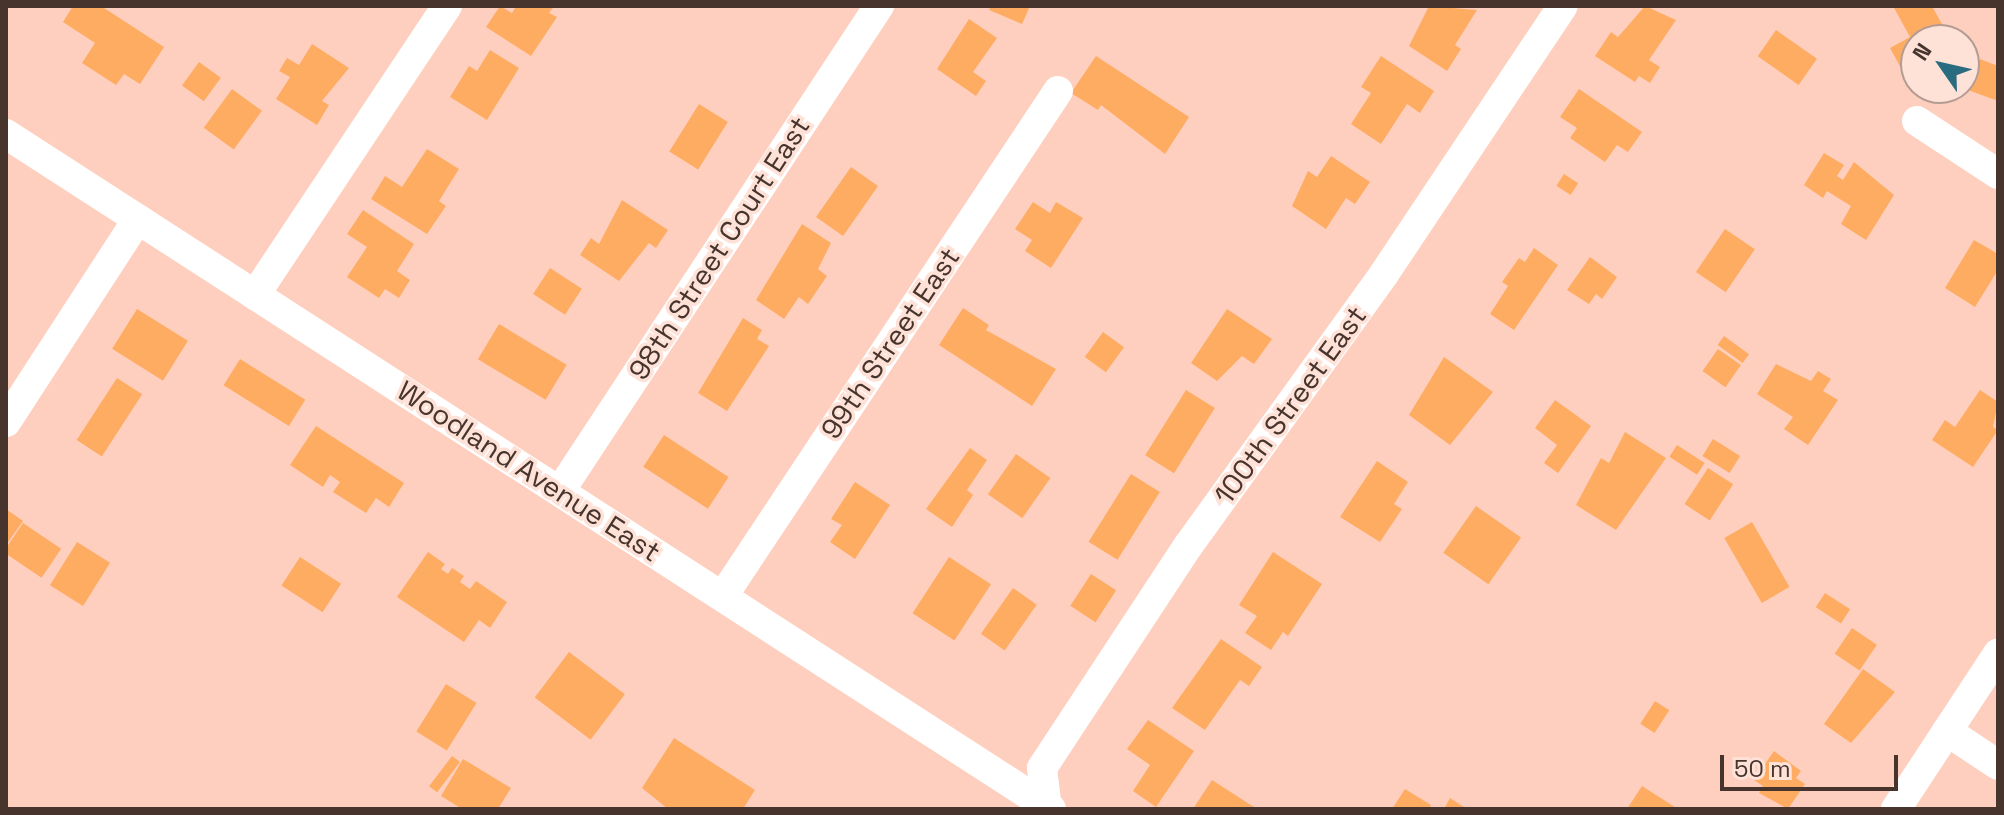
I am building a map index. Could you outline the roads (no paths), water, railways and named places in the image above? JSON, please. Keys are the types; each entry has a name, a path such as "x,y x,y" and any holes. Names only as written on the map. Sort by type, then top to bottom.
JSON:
{"street":[{"path":"255,295 447,6"},
{"name":"98th Street Court East","path":"560,491 879,6"},
{"name":"100th Street East","path":"1049,808 1042,768 1188,546 1384,274 1563,6"},
{"name":"99th Street East","path":"723,596 1058,91"},
{"path":"1917,121 1998,174"},
{"name":"Woodland Avenue East","path":"6,134 1049,808"},
{"path":"6,422 138,219"},
{"path":"1896,809 1998,654"},
{"path":"1947,731 1998,765"}]}
